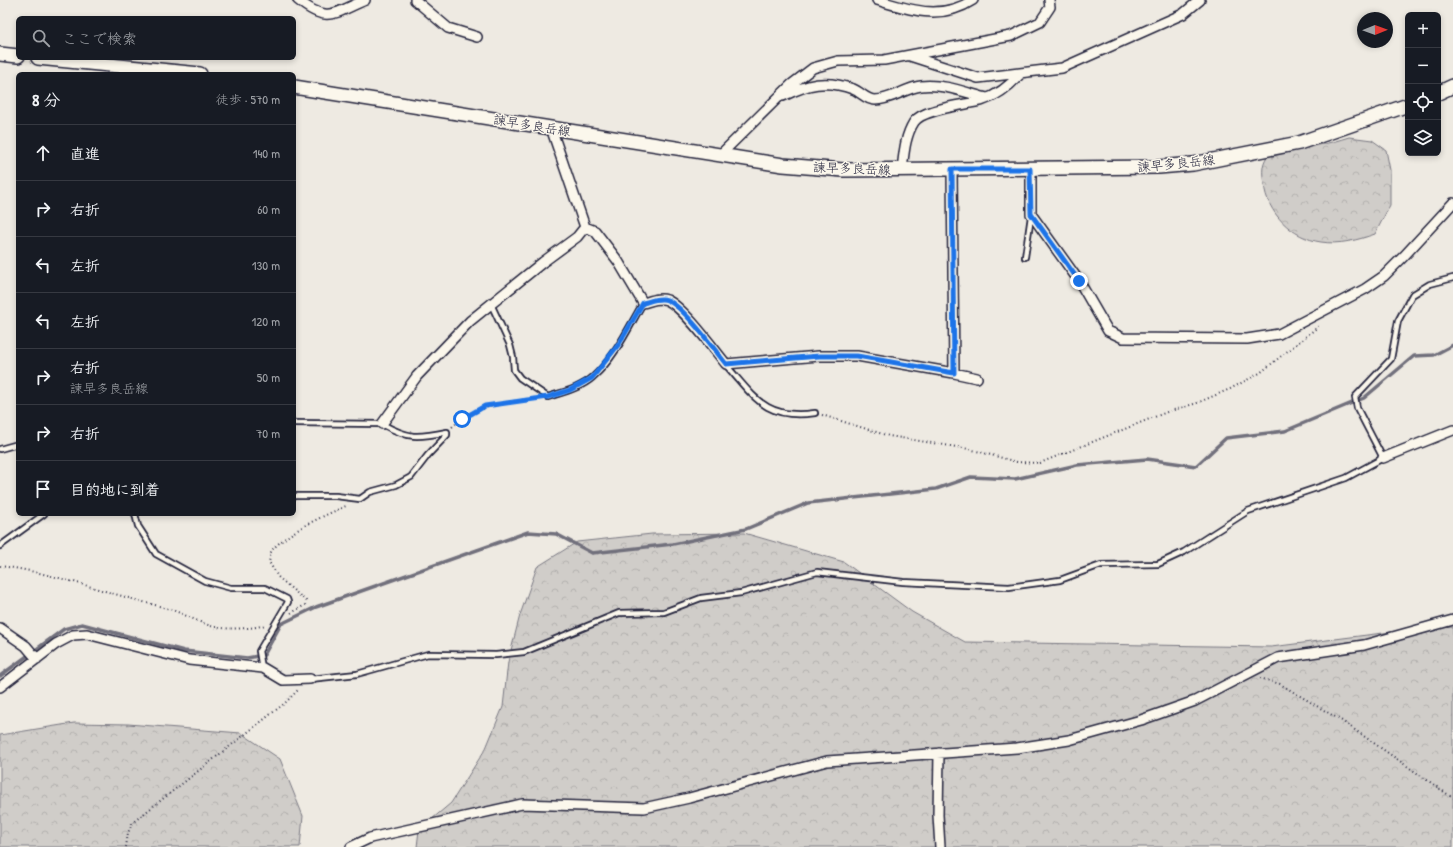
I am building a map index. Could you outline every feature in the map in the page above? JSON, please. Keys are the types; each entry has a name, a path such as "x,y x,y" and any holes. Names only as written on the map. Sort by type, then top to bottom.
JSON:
{"main road":[{"path":"0,54 16,56"},
{"path":"58,60 180,72"},
{"path":"1441,92 1453,86"},
{"name":"諫早多良岳線","path":"296,87 783,164 836,169 1030,169 1159,167 1193,164 1299,143 1405,106"}],"street":[{"path":"298,0 319,14 329,16 365,0"},
{"path":"415,0 448,28 478,37"},
{"path":"877,0 911,10 939,13 965,5 973,0"},
{"path":"720,154 792,84 813,68 838,61 884,60 909,56 1011,36 1040,22 1050,7 1049,0"},
{"path":"909,56 978,78 1062,68 1183,14 1200,0"},
{"path":"902,170 907,135 915,120 932,111 987,98 1011,86 1021,73"},
{"path":"775,100 812,84 838,85 855,89 871,100 881,100 923,86 945,88 987,98"},
{"path":"551,128 585,227 595,231 618,260 643,303 658,299 667,300 681,311 726,364 819,356 857,356 977,378"},
{"path":"952,169 954,373"},
{"path":"1030,169 1031,214 1079,281 1108,331 1123,338 1247,339 1279,334 1365,289 1384,276 1453,203"},
{"path":"382,424 417,376 470,321 542,262 577,237 585,227"},
{"path":"1383,458 1453,430"},
{"path":"351,847 370,838 522,804 644,808 689,798 827,761 1017,748 1069,740 1141,720 1195,701 1278,658 1364,644 1453,620"},
{"path":"0,628 27,647 37,659"},
{"path":"0,687 56,644 73,635 87,634 189,660 262,666 283,680 310,679"},
{"path":"939,753 938,815 940,847"}],"lane":[{"path":"1025,257 1031,214"},
{"path":"310,679 357,674 428,654 496,655 524,652 619,613 664,612 701,598 741,593 818,572 903,582 1009,587 1060,580 1101,565 1158,564 1184,552 1248,511 1346,478 1383,458 1357,408 1355,397 1391,360 1398,321 1412,294 1430,284 1453,278"},
{"path":"491,304 510,345 514,370 520,378 548,397 570,390 592,378 619,344 643,303"},
{"path":"726,364 755,398 770,409 786,414 799,415 815,413"},
{"path":"296,423 382,424 394,431 412,437 425,437 447,432"},
{"path":"296,496 336,496 360,499 370,492 396,485 410,477 447,435 447,432"},
{"path":"0,449 16,445"},
{"path":"0,546 41,516"},
{"path":"136,516 138,526 156,554 205,581 231,588 265,588 287,599 288,602 259,651 262,666"}],"path":[{"path":"815,413 889,436 969,449 1017,462 1040,463 1167,412 1230,389 1260,372 1322,323"},
{"path":"447,432 462,419 485,406 548,397"},
{"path":"0,566 22,569 78,582 164,607 212,627 253,628 276,620 305,605 306,602 278,577 269,562 271,551 289,536 326,515 360,499"},
{"path":"1246,674 1280,684 1342,721 1453,798"},
{"path":"126,847 128,833 132,823 285,703"}],"green space":[{"path":"1349,137 1372,140 1386,150 1390,170 1390,205 1375,234 1355,240 1335,243 1310,240 1291,230 1270,205 1266,195 1263,176 1265,160 1270,153 1280,147 1321,144"},
{"path":"744,533 844,562 912,612 965,642 1271,647 1399,631 1453,627 1453,847 417,847 419,830 451,803 486,748 503,707 508,662 520,615 537,567 577,542 652,534"},
{"path":"74,723 128,724 241,733 280,759 303,816 300,847 0,847 0,735"}],"waterway":[{"path":"0,676 64,629 82,624 184,651 247,658 264,655 281,624 316,607 528,532 556,534 592,553 673,544 746,529 808,503 936,489 971,477 1015,479 1077,465 1147,459 1196,466 1226,438 1285,431 1364,398 1414,356 1434,355 1453,345"}],"route":[{"path":"462,419 485,406 548,397 570,390 592,378 619,344 643,303 658,299 667,300 681,311 726,364 819,356 857,356 954,373 951,235 952,169 1030,169 1031,214 1079,281"}]}
